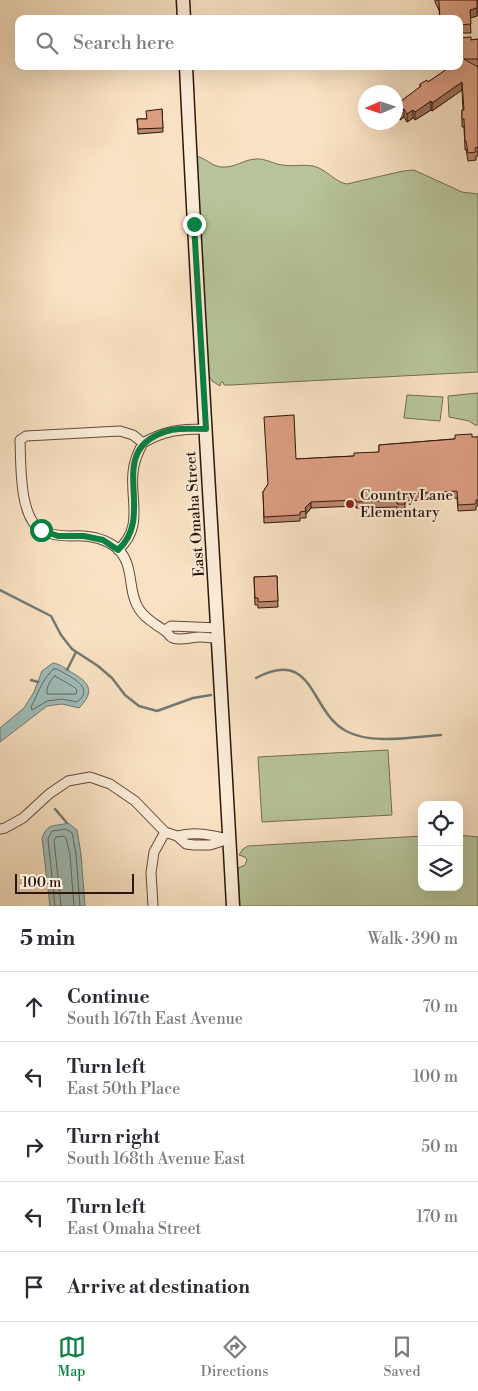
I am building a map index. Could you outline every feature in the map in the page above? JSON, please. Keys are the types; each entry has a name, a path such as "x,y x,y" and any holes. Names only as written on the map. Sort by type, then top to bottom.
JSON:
{"main road":[{"path":"183,0 184,15"},
{"name":"East Omaha Street","path":"186,70 233,906"}],"street":[{"path":"118,550 132,534 135,506 133,473 137,453 143,443 172,430 206,429"},
{"path":"143,443 133,436 120,431 26,436 20,440 22,486 29,515 41,530 58,536 84,536 103,540 118,550 130,571 134,597 139,608 154,625 165,630 171,638 219,633"},
{"path":"165,630 171,626 184,626 219,633"},
{"path":"184,626 184,638"},
{"path":"0,829 24,818 49,794 68,781 90,777 110,784 135,801 165,832 177,836 185,834 210,834 229,839"},
{"path":"153,906 151,873 154,852 165,832"}],"green space":[{"path":"194,156 198,156 218,167 231,166 252,159 266,160 286,166 313,166 338,181 347,184 414,170 462,192 478,194 478,372 231,385 224,385 221,382 220,386 212,381 208,374"},
{"path":"478,393 478,425 449,417 448,396"},
{"path":"407,395 443,397 440,421 404,418"},
{"path":"388,750 392,815 262,822 258,757"},
{"path":"463,835 478,837 478,906 240,906 238,868 245,865 247,860 239,855 248,846 418,836 418,891 463,891"}],"water":[{"path":"53,663 65,668 86,683 89,692 84,702 79,708 62,704 47,706 0,742 0,728 24,708 34,692 42,671"},
{"path":"68,823 77,830 85,906 50,906 42,838 49,827"}],"building":[{"path":"438,0 477,0 477,8 470,10 471,24 463,25 463,15 440,15"},
{"path":"471,37 471,40 478,39 478,59 464,59 478,67 478,147 475,148 476,152 468,153 465,141 464,119 462,119 462,110 464,110 462,82 432,103 431,101 415,112 413,110 407,114 403,110 403,100 421,86 420,84 427,80 428,82 446,70 463,70 463,38"},
{"path":"162,109 163,128 138,129 137,119 147,119 146,111"},
{"path":"294,415 296,459 354,456 354,453 379,452 379,445 455,439 455,435 472,434 472,437 478,437 478,500 476,500 476,504 458,505 457,491 405,494 405,504 397,504 397,500 311,502 305,508 306,511 300,512 300,515 264,517 263,492 268,484 264,417"},
{"path":"277,576 278,601 258,602 258,598 255,598 254,577"}],"waterway":[{"path":"0,590 51,616 61,635 72,649 98,666 112,678 125,695 139,706 157,711 193,698 211,695"},
{"path":"67,670 76,652"},
{"path":"256,678 275,671 290,670 301,676 334,722 346,731 356,735 380,739 441,735"},
{"path":"31,680 38,682"},
{"path":"55,809 67,823"}],"place":[{"name":"Country Lane Elementary","path":"350,504"}],"route":[{"path":"41,530 58,536 84,536 103,540 118,550 132,534 135,499 133,473 137,453 143,443 172,430 206,429 194,224"}]}
